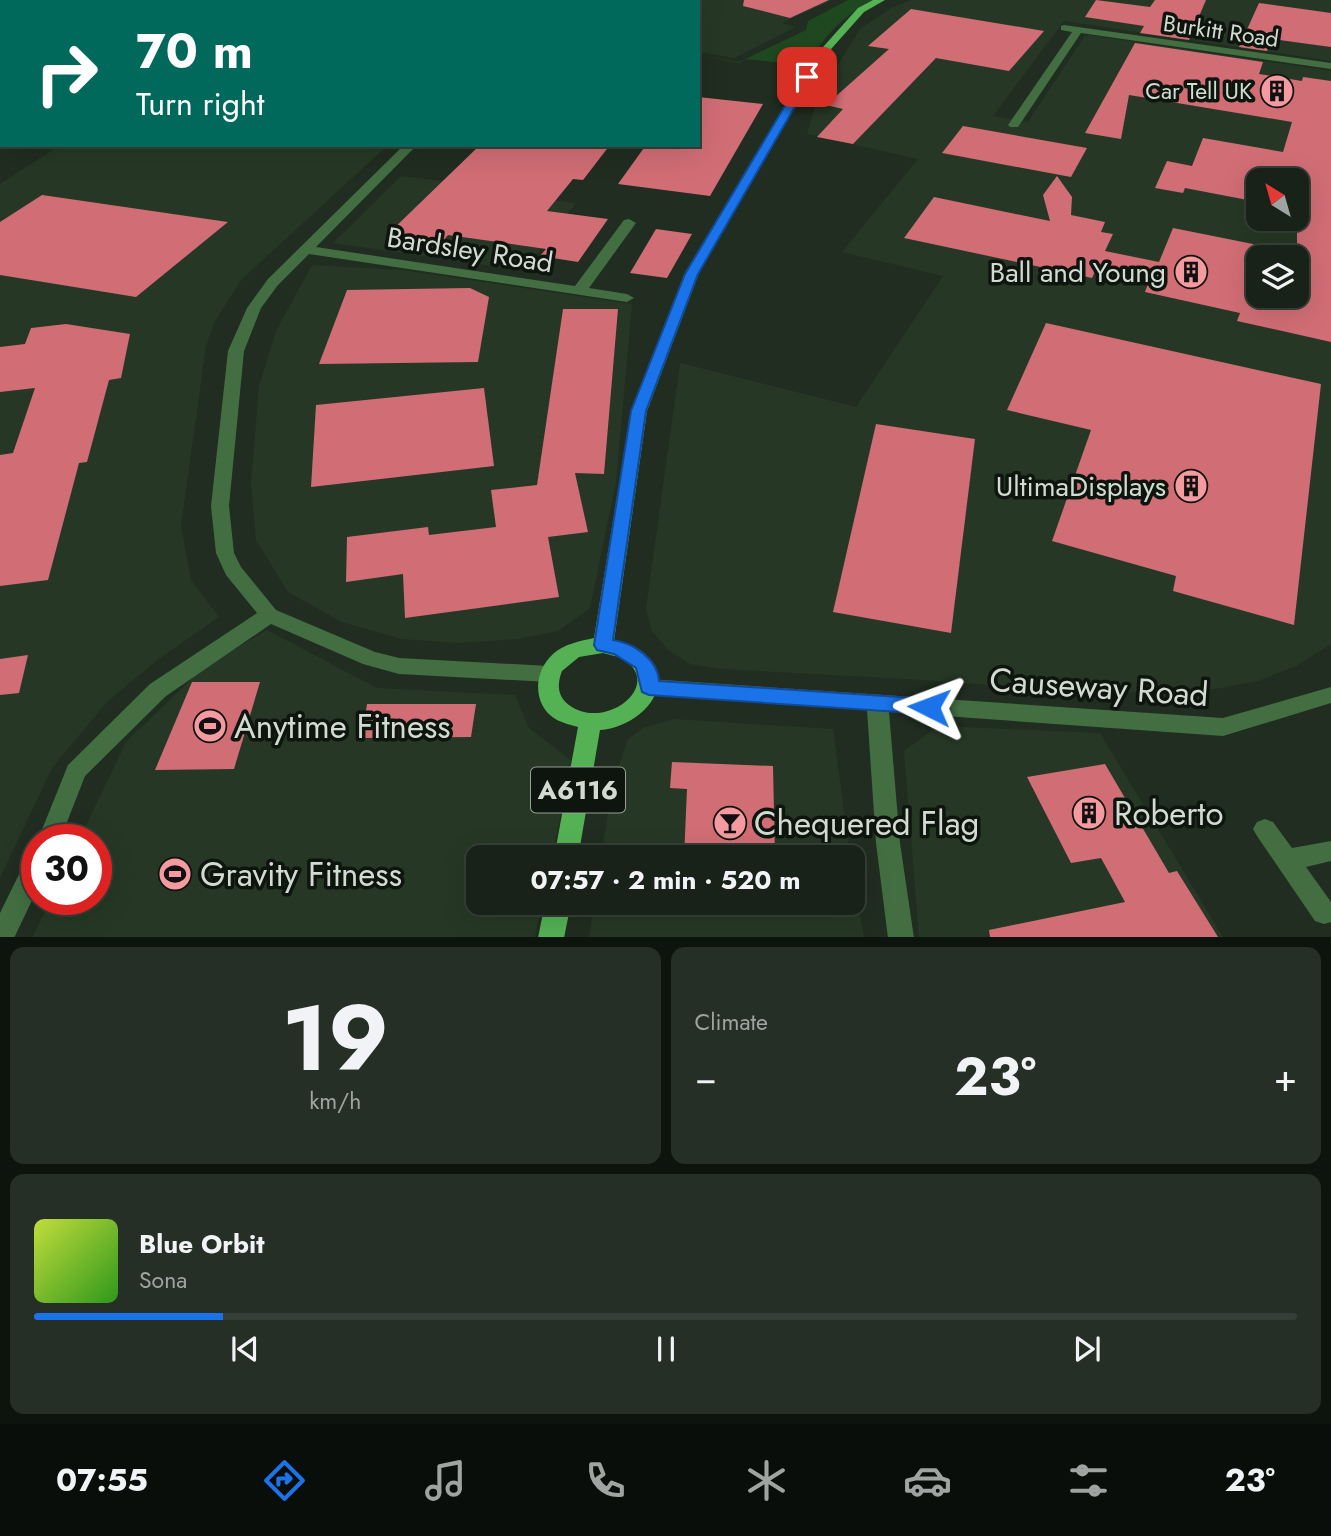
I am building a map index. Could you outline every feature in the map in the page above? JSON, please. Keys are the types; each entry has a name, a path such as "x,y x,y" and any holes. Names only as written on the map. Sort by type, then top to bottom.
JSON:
{"main road":[{"path":"603,645 639,411 692,274 820,56 861,10 880,0"},
{"path":"603,645 619,648 643,663 649,675 649,687 645,699 622,718 590,722 573,719 559,711 550,700 546,687 549,674 564,656 576,650 603,645"},
{"name":"A6116","path":"568,845 590,722"},
{"path":"551,937 556,915"}],"street":[{"name":"Burkitt Road","path":"1064,28 1331,66"},
{"path":"1014,125 1078,30"},
{"path":"409,147 262,295 236,351 220,506 225,553 233,570 269,615 370,659 399,666 549,674"},
{"path":"579,291 629,223"},
{"name":"Bardsley Road","path":"305,249 627,298"},
{"path":"54,824 76,771 158,690 269,615"},
{"name":"Causeway Road","path":"649,687 1223,727 1331,695"},
{"path":"877,704 888,843 901,937"},
{"path":"1265,829 1324,914"},
{"path":"1287,860 1331,851"},
{"path":"1,937 21,896"}],"shaded area":[{"path":"700,0 832,0 782,23 796,27 734,58 700,52"},
{"path":"911,0 1331,0 1331,61 1064,21 993,116 1028,122 1084,37 1089,35 1331,71 1331,644 1296,666 1258,681 1215,689 1093,693 925,680 720,669 690,664 668,650 652,631 646,609 680,363 856,407 943,276 842,252 918,159 807,134 818,97 860,29 891,8"},
{"path":"57,147 386,147 241,280 214,323 206,346 181,526 191,580 219,617 156,661 107,702 52,768 26,824 21,824 21,834 0,878 0,184"},
{"path":"401,176 488,186 484,192 576,203 536,255 512,269 333,243"},
{"path":"312,265 402,270 632,304 616,482 590,608 558,631 517,639 459,643 401,639 342,622 288,592 256,540 251,484 259,386 276,331"},
{"path":"267,630 377,688 515,695 529,728 572,761 554,845 466,845 466,915 540,915 535,937 32,937 44,915 112,915 112,824 87,824 126,742 204,667"},
{"path":"674,719 833,729 848,845 603,845 612,787 628,739 643,728"},
{"path":"939,726 1100,733 1223,937 919,937 904,751"},
{"path":"592,915 860,915 864,937 589,937"}],"green space":[{"path":"848,0 873,0 840,22 802,73 799,73 801,65 746,59 739,63 700,55 739,62 806,30 808,21"}],"building":[{"path":"744,0 829,0 790,18 743,6"},
{"path":"1096,0 1150,7 1155,0 1206,0 1189,40 1140,33 1144,26 1085,17"},
{"path":"1259,3 1331,13 1331,47 1272,39 1267,51 1239,47"},
{"path":"911,9 1044,31 1009,71 936,58 853,144 817,137 843,109 826,105 889,49 868,46"},
{"path":"1135,43 1263,62 1259,74 1302,81 1303,77 1331,81 1331,342 1237,321 1240,313 1145,292 1150,278 1097,267 1092,278 904,238 934,197 1050,221 1043,195 1057,176 1072,197 1071,215 1105,222 1101,232 1113,234 1105,251 1159,262 1173,228 1258,245 1246,245 1246,308 1309,308 1309,245 1297,245 1297,231 1309,231 1309,168 1246,168 1246,200 1185,188 1183,193 1155,188 1167,161 1192,166 1203,138 1283,152 1292,122 1129,95 1121,139 1085,133"},
{"path":"700,97 763,104 710,196 618,184 645,147 700,147"},
{"path":"963,126 1087,148 1071,177 942,153"},
{"path":"478,147 608,147 583,180 573,179 547,211 608,219 578,262 540,256 546,249 448,235 443,241 389,233"},
{"path":"42,195 228,222 136,297 0,275 0,222"},
{"path":"656,229 692,234 667,278 630,273"},
{"path":"470,288 489,297 478,362 319,364 347,290"},
{"path":"563,309 618,309 604,474 575,473 588,532 548,537 559,597 405,618 403,574 346,582 347,537 428,527 429,535 496,527 491,490 537,485"},
{"name":"UltimaDisplays","path":"1046,323 1321,384 1294,625 1173,591 1176,576 1052,541 1091,430 1007,410"},
{"path":"66,324 130,334 121,378 109,380 87,462 79,463 48,580 0,586 0,455 13,453 35,388 0,392 0,347 25,344 31,328"},
{"path":"484,388 494,466 311,487 316,405"},
{"name":"UltimaDisplays","path":"876,424 975,439 951,633 833,612"},
{"path":"28,655 19,693 0,695 0,659"},
{"name":"Anytime Fitness","path":"192,682 260,682 234,769 155,770"},
{"path":"367,704 476,704 471,737 362,738"},
{"name":"Chequered Flag","path":"672,762 773,766 775,845 685,845 687,789 670,788"},
{"path":"1105,764 1169,873 1177,871 1218,937 990,937 989,930 1125,902 1101,858 1071,863 1027,777"}],"place":[{"name":"Car Tell UK","path":"1277,91"},
{"name":"Ball and Young","path":"1191,272"},
{"name":"UltimaDisplays","path":"1191,486"},
{"name":"Anytime Fitness","path":"210,726"},
{"name":"Roberto","path":"1089,813"},
{"name":"Chequered Flag","path":"730,823"},
{"name":"Gravity Fitness","path":"175,874"}],"route":[{"path":"807,77 692,274 639,411 603,645 619,648 643,663 649,675 649,687 929,707"}]}
